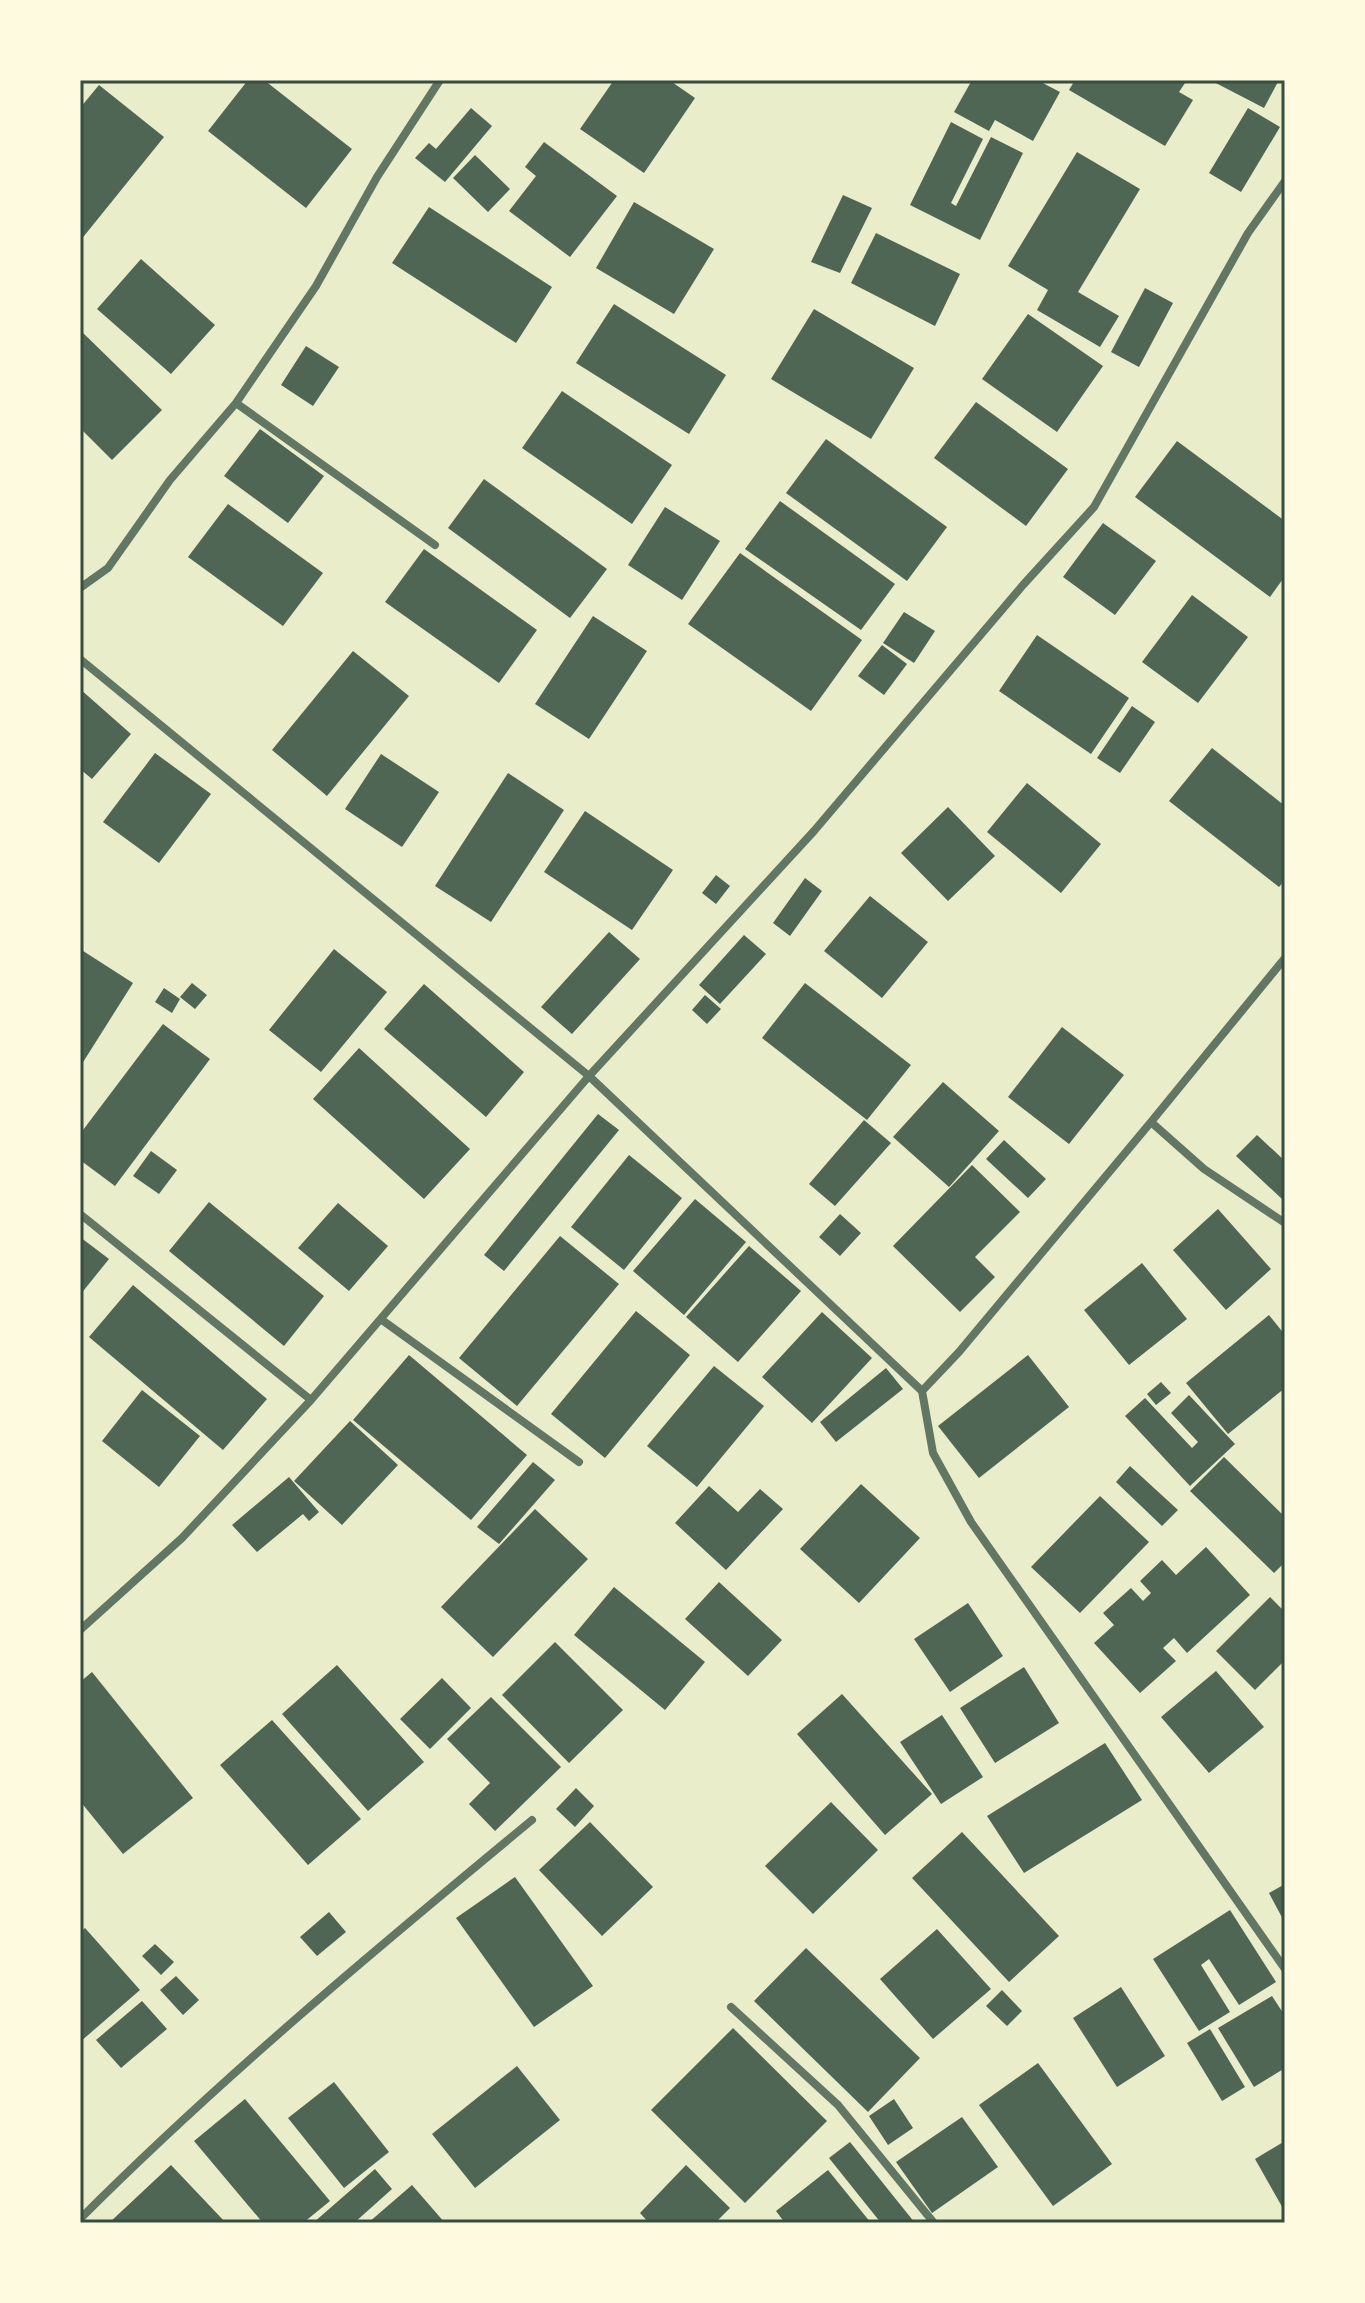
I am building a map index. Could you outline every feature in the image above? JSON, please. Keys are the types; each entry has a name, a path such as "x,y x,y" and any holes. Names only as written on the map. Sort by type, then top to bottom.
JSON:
{"street":[{"path":"80,588 108,568 170,480 236,403 316,286 377,177 440,80"},
{"path":"80,1630 182,1538 311,1400 589,1076 814,831 1023,585 1094,507 1248,233 1285,181"},
{"path":"236,403 435,545"},
{"path":"80,659 589,1076 922,1391 933,1453 971,1522 1285,1969"},
{"path":"922,1391 969,1340 1285,958"},
{"path":"1151,1122 1204,1169 1285,1223"},
{"path":"80,1214 311,1400"},
{"path":"382,1320 579,1462"},
{"path":"80,2219 225,2083 399,1930 532,1820"},
{"path":"731,2007 838,2105 934,2223"}],"building":[{"path":"248,80 264,80 352,149 306,208 208,131"},
{"path":"614,80 669,80 695,98 644,173 580,129"},
{"path":"972,80 1037,80 1060,92 1033,141 995,120 989,131 954,112"},
{"path":"1075,80 1187,80 1179,92 1193,100 1165,146 1069,90"},
{"path":"1210,80 1279,80 1264,108"},
{"path":"99,85 164,137 80,241 80,108"},
{"path":"471,108 492,126 445,182 415,158 429,143 436,149"},
{"path":"1248,108 1280,127 1241,192 1209,173"},
{"path":"951,122 983,139 951,203 956,206 991,137 1023,153 980,240 910,205"},
{"path":"544,142 617,196 570,257 509,211 536,176 525,167"},
{"path":"1077,152 1140,189 1078,292 1119,316 1100,347 1037,310 1048,290 1008,266"},
{"path":"475,155 510,189 488,212 453,178"},
{"path":"843,195 872,208 840,273 811,262"},
{"path":"634,202 714,249 674,314 596,268"},
{"path":"429,207 552,287 516,343 392,263"},
{"path":"876,233 960,274 935,326 851,283"},
{"path":"141,259 215,325 171,374 97,309"},
{"path":"1145,288 1173,303 1139,367 1111,352"},
{"path":"614,304 726,375 689,434 576,363"},
{"path":"814,309 914,368 871,439 771,379"},
{"path":"1028,314 1103,366 1057,432 982,379"},
{"path":"80,330 162,410 112,460 80,428"},
{"path":"306,346 339,367 313,406 281,385"},
{"path":"562,391 672,465 632,524 522,448"},
{"path":"976,402 1068,469 1026,526 934,458"},
{"path":"260,429 324,476 288,523 224,476"},
{"path":"826,439 947,527 907,581 786,493"},
{"path":"1177,441 1285,521 1285,576 1270,597 1135,497"},
{"path":"484,479 607,569 570,618 448,528"},
{"path":"780,501 895,584 861,630 745,549"},
{"path":"228,504 323,573 283,626 188,557"},
{"path":"665,507 720,541 682,600 628,565"},
{"path":"1103,523 1156,561 1115,615 1063,577"},
{"path":"424,549 537,630 499,683 385,602"},
{"path":"740,553 862,640 811,711 688,624"},
{"path":"1192,595 1248,637 1198,703 1142,662"},
{"path":"904,612 935,631 914,663 883,643"},
{"path":"593,616 647,651 589,739 535,704"},
{"path":"1037,635 1129,698 1091,754 999,691"},
{"path":"882,645 907,664 884,695 858,676"},
{"path":"353,651 409,696 327,796 272,750"},
{"path":"80,689 131,734 92,779 80,769"},
{"path":"1132,706 1155,722 1120,773 1097,758"},
{"path":"1212,748 1285,806 1285,880 1279,887 1169,801"},
{"path":"155,753 211,794 159,863 103,822"},
{"path":"381,754 439,792 402,847 345,809"},
{"path":"508,773 564,810 491,922 435,886"},
{"path":"1027,783 1101,844 1061,893 987,832"},
{"path":"948,807 995,856 948,901 901,853"},
{"path":"585,811 673,870 632,930 544,872"},
{"path":"716,875 730,886 716,904 702,893"},
{"path":"805,878 822,891 790,936 773,923"},
{"path":"870,896 928,942 882,998 824,951"},
{"path":"609,932 640,959 572,1034 541,1007"},
{"path":"744,935 766,954 720,1004 699,985"},
{"path":"80,949 133,983 80,1067"},
{"path":"334,949 387,992 321,1072 269,1030"},
{"path":"192,983 207,995 195,1009 180,997"},
{"path":"805,983 911,1065 867,1120 762,1038"},
{"path":"424,984 524,1072 486,1117 384,1029"},
{"path":"164,988 180,999 172,1013 155,1002"},
{"path":"705,995 721,1009 707,1024 692,1010"},
{"path":"163,1024 210,1059 115,1186 80,1160 80,1134"},
{"path":"1062,1027 1124,1075 1069,1144 1008,1097"},
{"path":"359,1048 470,1149 424,1199 313,1099"},
{"path":"943,1082 999,1131 949,1187 893,1137"},
{"path":"598,1114 619,1130 504,1271 484,1255"},
{"path":"864,1120 891,1143 835,1206 809,1184"},
{"path":"1257,1135 1285,1161 1285,1196 1282,1199 1236,1156"},
{"path":"1004,1140 1046,1179 1028,1198 986,1159"},
{"path":"151,1151 177,1170 159,1194 133,1176"},
{"path":"629,1155 682,1198 624,1270 571,1227"},
{"path":"972,1165 1020,1212 975,1257 995,1277 960,1312 893,1246"},
{"path":"695,1199 746,1242 684,1315 633,1271"},
{"path":"209,1202 324,1296 284,1346 169,1251"},
{"path":"338,1203 388,1246 349,1291 298,1248"},
{"path":"1218,1209 1271,1269 1226,1310 1173,1250"},
{"path":"840,1214 861,1233 840,1256 819,1237"},
{"path":"560,1236 619,1284 517,1406 459,1358"},
{"path":"80,1237 109,1259 80,1295"},
{"path":"749,1246 801,1291 738,1362 686,1317"},
{"path":"1142,1263 1187,1319 1129,1365 1084,1310"},
{"path":"133,1285 267,1399 223,1450 89,1337"},
{"path":"636,1311 690,1355 605,1458 551,1414"},
{"path":"822,1312 872,1358 812,1423 762,1377"},
{"path":"1269,1315 1285,1335 1285,1388 1228,1434 1186,1383"},
{"path":"409,1355 527,1455 471,1520 353,1420"},
{"path":"1028,1355 1069,1407 979,1478 938,1426"},
{"path":"714,1366 764,1406 697,1487 647,1446"},
{"path":"886,1368 903,1389 836,1442 820,1422"},
{"path":"1161,1382 1171,1393 1156,1405 1147,1394"},
{"path":"142,1390 200,1436 159,1487 102,1441"},
{"path":"1189,1395 1235,1444 1190,1486 1125,1416 1145,1398 1192,1448 1198,1442 1171,1413"},
{"path":"350,1421 398,1465 342,1525 294,1481"},
{"path":"1224,1457 1285,1517 1285,1562 1274,1573 1190,1491"},
{"path":"533,1462 555,1480 499,1544 477,1527"},
{"path":"1130,1466 1178,1510 1162,1526 1116,1482"},
{"path":"289,1477 319,1512 309,1521 303,1514 257,1552 232,1525"},
{"path":"861,1484 920,1538 859,1603 800,1549"},
{"path":"709,1486 738,1512 760,1489 783,1509 726,1570 675,1523"},
{"path":"1100,1496 1149,1542 1080,1613 1031,1567"},
{"path":"535,1509 588,1559 493,1657 441,1607"},
{"path":"1206,1547 1250,1595 1187,1653 1174,1638 1163,1648 1176,1661 1140,1693 1094,1643 1114,1625 1103,1613 1131,1588 1143,1601 1151,1593 1140,1581 1162,1560 1176,1575"},
{"path":"719,1582 782,1640 748,1676 685,1619"},
{"path":"614,1587 705,1662 665,1710 574,1635"},
{"path":"1270,1597 1285,1612 1285,1660 1255,1690 1216,1651"},
{"path":"968,1603 1003,1656 950,1692 914,1639"},
{"path":"555,1642 623,1710 569,1763 502,1695"},
{"path":"337,1665 424,1762 368,1811 282,1714"},
{"path":"1024,1667 1059,1723 995,1763 960,1708"},
{"path":"1216,1671 1264,1727 1209,1773 1161,1717"},
{"path":"92,1672 193,1798 123,1854 80,1801 80,1682"},
{"path":"442,1678 471,1708 430,1749 400,1719"},
{"path":"842,1694 932,1794 885,1835 797,1734"},
{"path":"491,1697 561,1767 495,1831 469,1804 490,1783 447,1739"},
{"path":"942,1715 983,1777 941,1804 900,1742"},
{"path":"272,1720 361,1819 308,1865 220,1765"},
{"path":"1105,1743 1142,1800 1024,1873 987,1816"},
{"path":"576,1788 594,1806 575,1827 556,1809"},
{"path":"831,1802 878,1850 813,1914 765,1866"},
{"path":"590,1822 653,1887 602,1936 539,1870"},
{"path":"962,1832 1059,1936 1009,1982 912,1878"},
{"path":"515,1877 593,1986 534,2027 456,1918"},
{"path":"1285,1884 1285,1923 1269,1893"},
{"path":"1230,1910 1276,1982 1239,2005 1209,1959 1201,1965 1230,2012 1199,2031 1153,1959"},
{"path":"329,1912 346,1932 317,1956 300,1937"},
{"path":"85,1928 140,1990 80,2042 80,1932"},
{"path":"937,1929 991,1989 933,2039 880,1979"},
{"path":"155,1944 174,1962 161,1975 142,1956"},
{"path":"806,1948 920,2058 868,2112 754,2001"},
{"path":"176,1976 199,2000 183,2015 160,1990"},
{"path":"1121,1987 1165,2056 1117,2087 1073,2018"},
{"path":"1002,1990 1022,2011 1007,2026 986,2006"},
{"path":"1272,1996 1285,2016 1285,2068 1254,2087 1218,2028"},
{"path":"142,2001 167,2029 121,2068 96,2040"},
{"path":"733,2028 827,2121 745,2203 651,2110"},
{"path":"1210,2029 1245,2087 1222,2101 1187,2043"},
{"path":"1038,2063 1112,2164 1053,2206 979,2105"},
{"path":"517,2066 560,2120 475,2188 432,2134"},
{"path":"334,2082 389,2152 344,2188 288,2118"},
{"path":"245,2099 330,2201 303,2223 263,2223 194,2141"},
{"path":"894,2099 913,2128 888,2145 869,2116"},
{"path":"962,2117 998,2167 932,2213 896,2162"},
{"path":"1285,2141 1285,2212 1255,2159"},
{"path":"850,2142 915,2223 881,2223 829,2158"},
{"path":"171,2165 226,2223 109,2223"},
{"path":"686,2165 730,2208 715,2223 649,2223 640,2213"},
{"path":"375,2169 392,2189 354,2223 313,2223"},
{"path":"828,2170 871,2223 785,2223 776,2211"},
{"path":"412,2185 445,2223 368,2223"}]}
